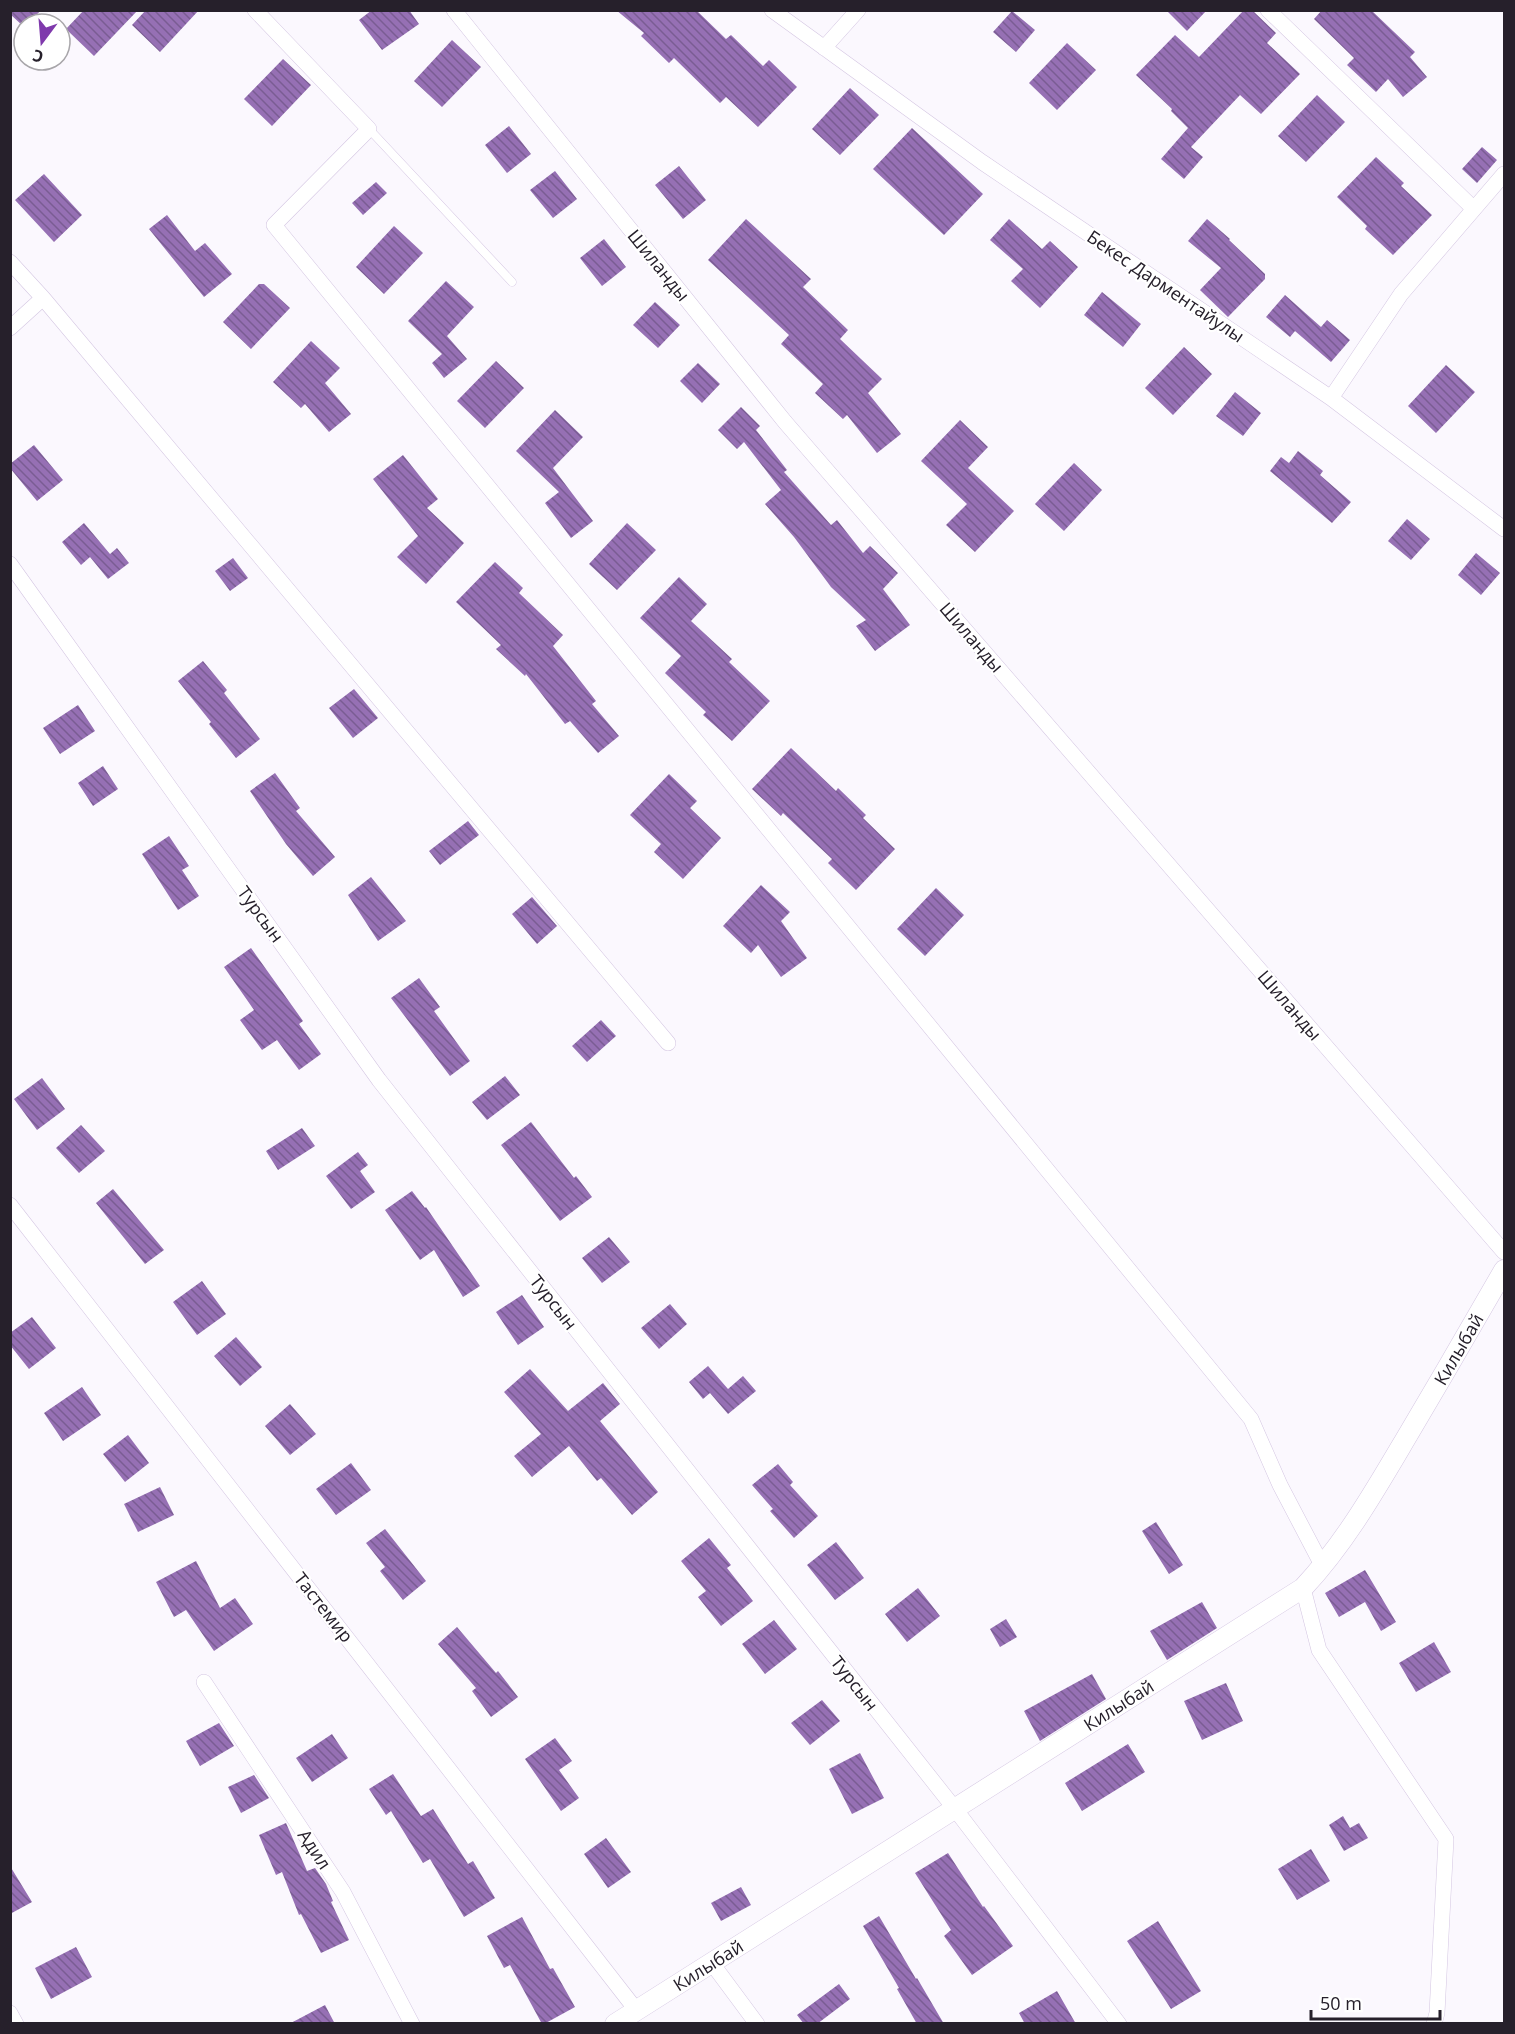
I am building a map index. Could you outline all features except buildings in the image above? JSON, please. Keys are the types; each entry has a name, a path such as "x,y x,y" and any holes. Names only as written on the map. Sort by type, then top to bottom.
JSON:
{"street":[{"path":"255,10 369,129 274,225 1251,1419 1280,1485 1323,1567"},
{"name":"Шиланды","path":"454,10 785,422 1504,1252"},
{"name":"Бекес Дарментайулы","path":"772,10 982,162 1331,398 1504,529"},
{"path":"824,48 858,10"},
{"path":"1268,10 1474,209"},
{"path":"1331,398 1401,294 1504,174"},
{"path":"10,262 43,298 668,1043"},
{"path":"10,328 43,298"},
{"name":"Турсын","path":"10,564 379,1080 955,1809 1119,2024"},
{"name":"Тастемир","path":"10,1205 637,2011"},
{"name":"Килыбай","path":"615,2024 1303,1588 1346,1537 1504,1270"},
{"path":"1303,1588 1319,1650 1446,1839 1437,2013 1434,2024"},
{"name":"Адил","path":"204,1682 343,1892 412,2024"},
{"path":"711,1962 757,2024"},
{"path":"10,2013 16,2024"}],"lane":[{"path":"369,129 512,282"}]}
